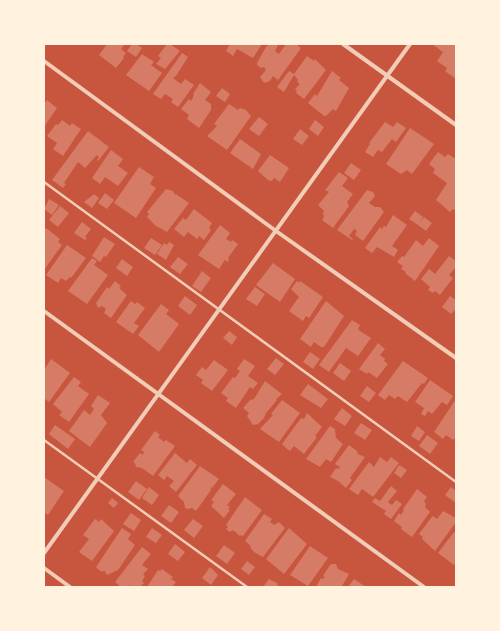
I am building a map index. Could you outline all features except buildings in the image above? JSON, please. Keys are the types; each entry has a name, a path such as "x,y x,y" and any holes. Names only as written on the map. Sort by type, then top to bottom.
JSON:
{"street":[{"path":"343,44 456,126"},
{"path":"44,553 410,44"},
{"path":"44,61 276,231 456,358"},
{"path":"44,311 424,587"},
{"path":"44,568 70,587"}],"lane":[{"path":"44,182 456,482"},
{"path":"44,440 247,587"}]}
